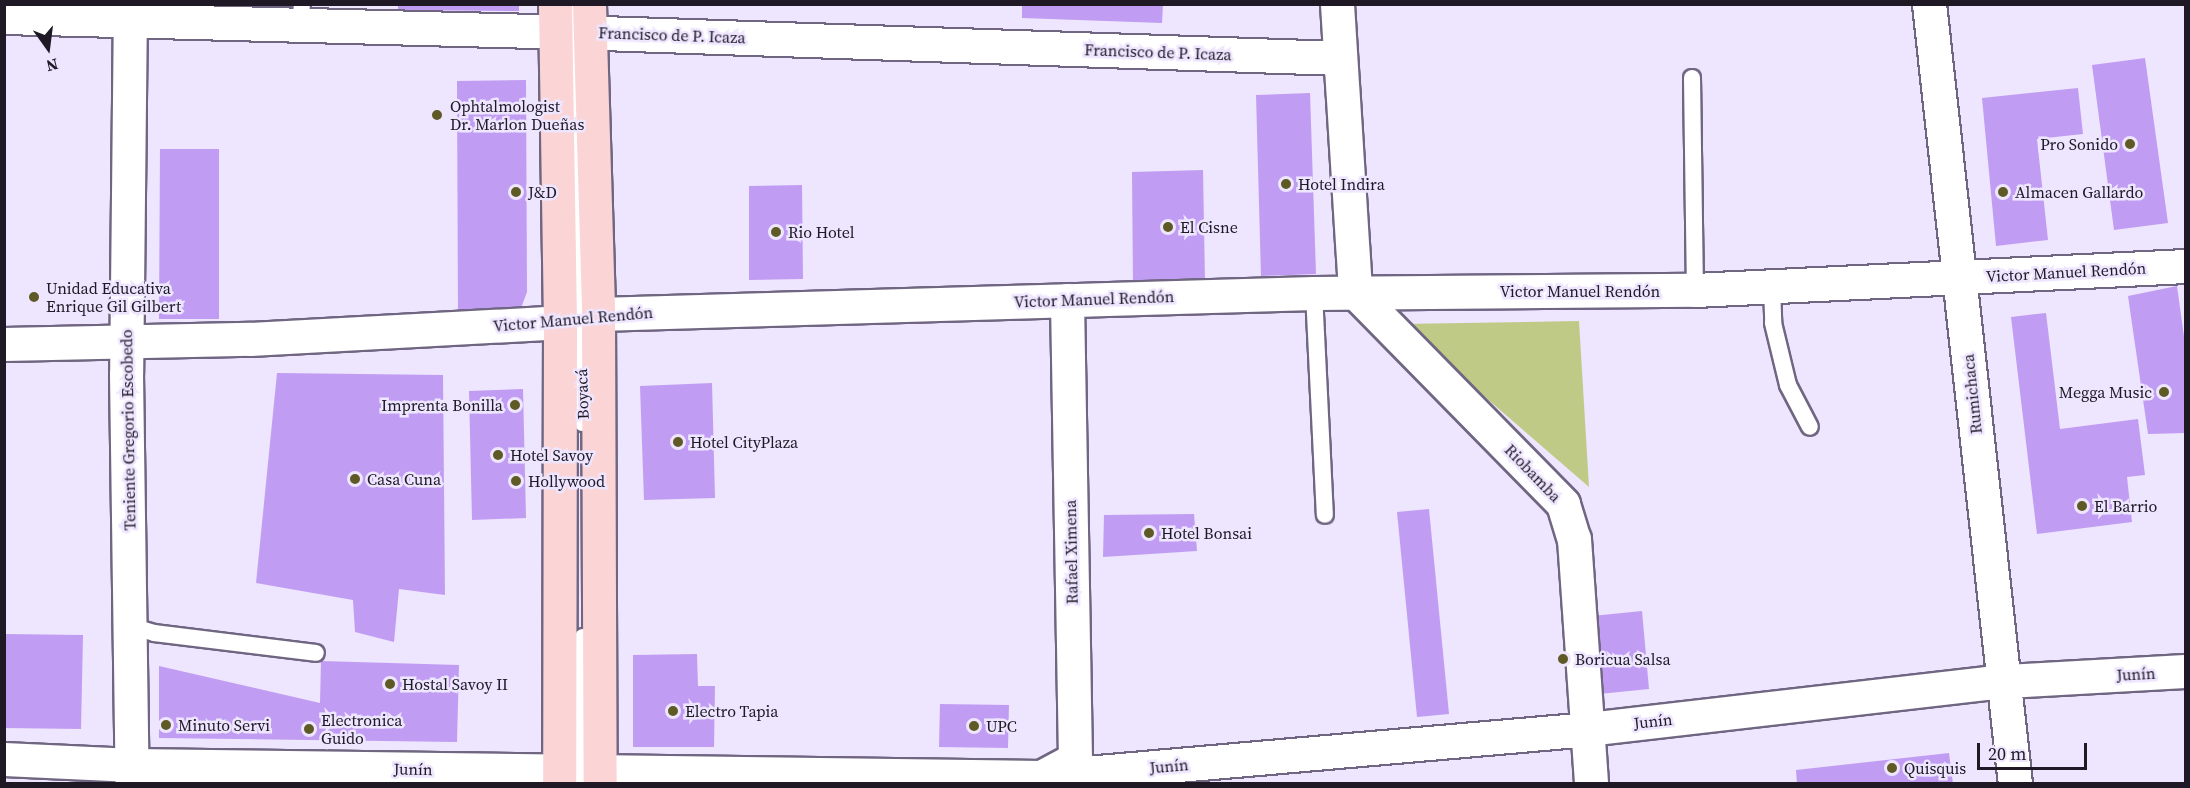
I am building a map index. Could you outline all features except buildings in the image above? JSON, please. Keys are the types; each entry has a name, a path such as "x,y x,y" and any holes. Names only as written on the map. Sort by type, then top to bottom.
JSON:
{"main road":[{"name":"Boyacá","path":"572,18 579,317 580,777"}],"street":[{"path":"1337,4 1355,292"},
{"name":"Rumichaca","path":"1929,4 2015,783"},
{"name":"Francisco de P. Icaza","path":"4,17 130,12 572,18 1340,58"},
{"name":"Teniente Gregorio Escobedo","path":"130,12 126,341 133,774"},
{"name":"Victor Manuel Rendón","path":"4,344 250,339 579,317 1067,300 1355,292 1695,290 2186,266"},
{"name":"Riobamba","path":"1355,292 1563,504 1574,538 1591,783"},
{"name":"Rafael Ximena","path":"1041,780 1075,759 1067,300"},
{"name":"Junín","path":"4,759 133,774 1041,780 1588,729 2005,681 2186,671"}],"lane":[{"path":"1692,78 1695,290"},
{"path":"1772,286 1773,323 1788,385 1810,427"},
{"path":"1314,293 1325,515"},
{"path":"130,626 154,633 316,653"}],"green space":[{"path":"1579,321 1589,487 1401,324"}],"place":[{"name":"Ophtalmologist Dr. Marlon Dueñas","path":"437,115"},
{"name":"Pro Sonido","path":"2130,144"},
{"name":"Hotel Indira","path":"1286,184"},
{"name":"J&D","path":"516,192"},
{"name":"Almacen Gallardo","path":"2003,192"},
{"name":"El Cisne","path":"1168,227"},
{"name":"Rio Hotel","path":"776,232"},
{"name":"Unidad Educativa Enrique Gil Gilbert","path":"34,297"},
{"name":"Megga Music","path":"2164,392"},
{"name":"Imprenta Bonilla","path":"515,405"},
{"name":"Hotel CityPlaza","path":"678,442"},
{"name":"Hotel Savoy","path":"498,455"},
{"name":"Casa Cuna","path":"355,479"},
{"name":"Hollywood","path":"516,481"},
{"name":"El Barrio","path":"2082,506"},
{"name":"Hotel Bonsai","path":"1149,533"},
{"name":"Boricua Salsa","path":"1563,659"},
{"name":"Hostal Savoy II","path":"390,684"},
{"name":"Electro Tapia","path":"673,711"},
{"name":"Minuto Servi","path":"166,725"},
{"name":"UPC","path":"974,726"},
{"name":"Electronica Guido","path":"309,729"},
{"name":"Quisquis","path":"1892,768"}]}
